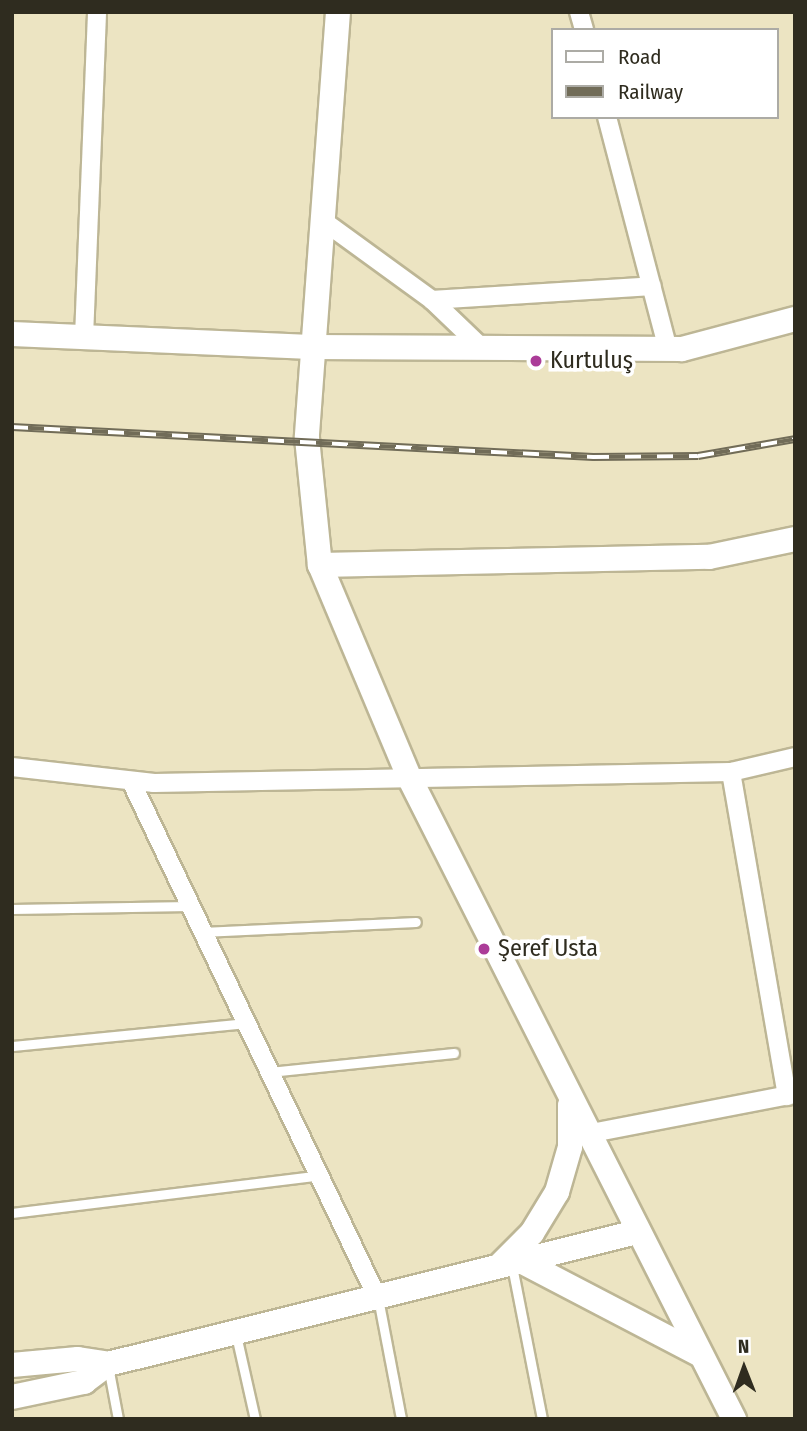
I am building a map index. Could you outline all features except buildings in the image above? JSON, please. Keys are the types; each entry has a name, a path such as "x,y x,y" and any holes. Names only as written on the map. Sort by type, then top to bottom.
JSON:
{"street":[{"path":"84,337 97,12"},
{"path":"338,12 312,347 307,479 320,565 409,777 569,1101 734,1419"},
{"path":"608,119 668,349"},
{"path":"322,220 432,300 482,348"},
{"path":"432,300 652,286"},
{"path":"12,334 312,347 668,349 795,319"},
{"path":"320,565 709,557 795,539"},
{"path":"12,767 131,780 409,777 731,772 795,757"},
{"path":"587,1134 791,1095 731,772"},
{"path":"131,780 377,1297"},
{"path":"510,1264 557,1192 570,1147 569,1101"},
{"path":"12,1397 84,1382 108,1364 638,1232"},
{"path":"510,1264 701,1355"},
{"path":"12,1365 78,1359 108,1364"}],"lane":[{"path":"12,909 190,906"},
{"path":"202,932 416,922"},
{"path":"12,1046 245,1023"},
{"path":"269,1072 454,1053"},
{"path":"12,1213 320,1175"},
{"path":"510,1264 542,1419"},
{"path":"377,1297 401,1419"},
{"path":"236,1332 255,1419"},
{"path":"108,1364 118,1419"}],"railway":[{"path":"12,427 593,457 698,456 795,439"}],"place":[{"name":"Kurtuluş","path":"536,361"},
{"name":"Şeref Usta","path":"484,949"}]}
